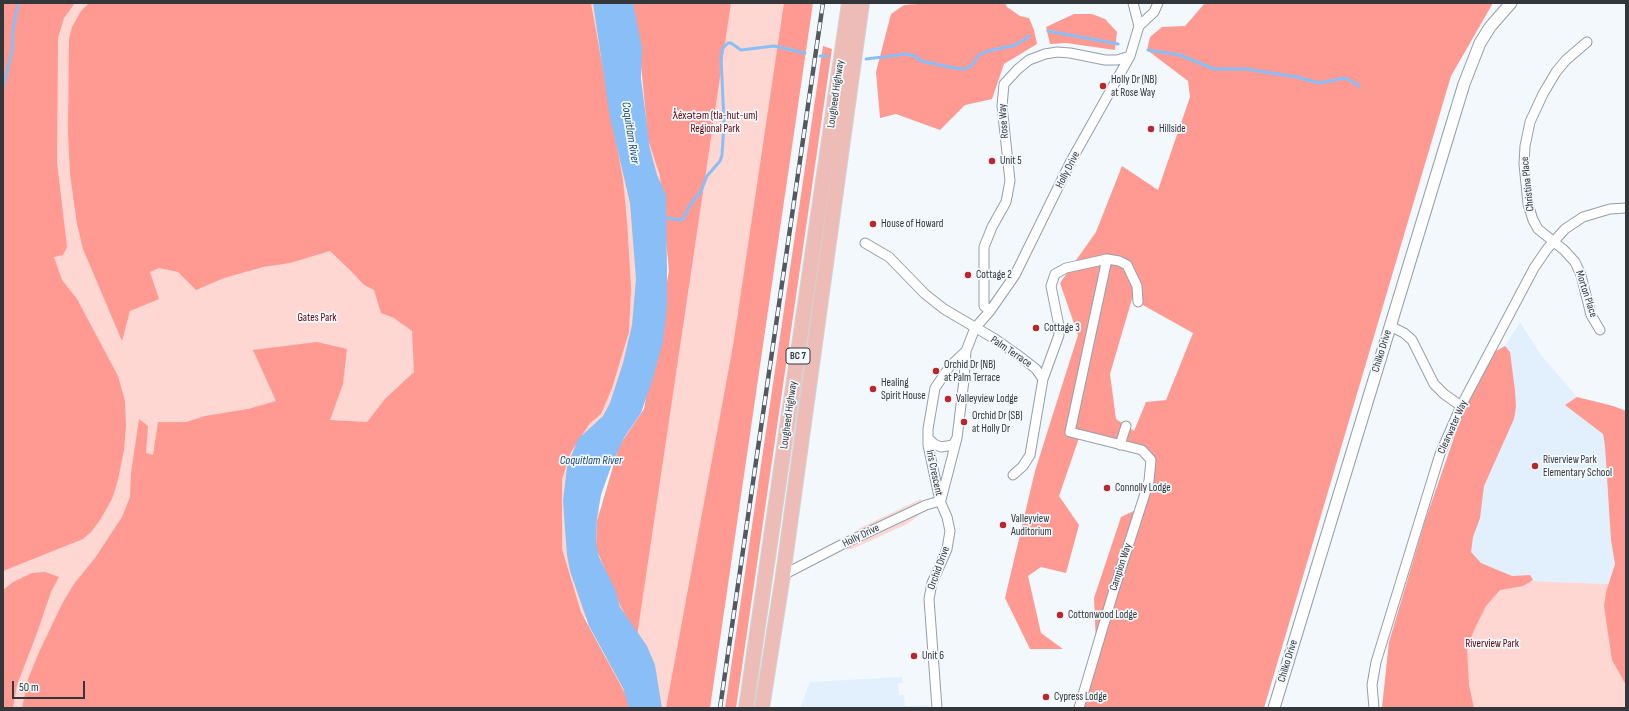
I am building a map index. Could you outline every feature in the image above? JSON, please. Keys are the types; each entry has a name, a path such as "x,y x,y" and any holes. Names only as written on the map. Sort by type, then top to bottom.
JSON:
{"main road":[{"name":"Lougheed Highway","path":"746,708 849,3"},
{"name":"Lougheed Highway","path":"762,708 783,576 862,3"}],"street":[{"path":"1133,3 1139,26 1154,12 1158,3"},
{"name":"Chilko Drive","path":"1274,708 1464,84 1480,43 1490,27 1510,3"},
{"name":"Holly Drive","path":"976,328 990,311 1015,275 1071,161 1130,56 1139,26"},
{"name":"Christina Place","path":"1553,242 1535,225 1529,209 1524,164 1527,134 1537,106 1556,72 1566,60 1587,42"},
{"name":"Rose Way","path":"990,311 984,306 984,247 992,226 1006,202 1010,181 1002,106 1004,84 1029,60 1045,54 1057,52 1070,53 1105,60 1117,60 1130,56"},
{"name":"Clearwater Way","path":"1374,708 1372,685 1376,662 1440,454 1461,406 1534,268 1553,242 1565,228 1583,217 1605,210 1626,208"},
{"name":"Morton Place","path":"1553,242 1572,258 1579,270 1591,315 1600,330"},
{"name":"Palm Terrace","path":"865,243 889,257 925,294 944,309 995,339 1022,358 1036,369 1043,379"},
{"path":"1107,259 1118,261 1127,265 1137,286 1138,302"},
{"name":"Palm Terrace","path":"1043,379 1059,335 1059,326 1050,286 1055,274 1066,268 1107,259"},
{"name":"Campion Way","path":"1079,708 1148,481 1152,460 1142,450 1070,432 1107,259"},
{"path":"1390,326 1404,332 1412,340 1434,384 1444,394 1461,406"},
{"name":"Iris Crescent","path":"940,501 957,438 966,351 976,328"},
{"name":"Iris Crescent","path":"940,501 928,445 929,415 935,388 950,366 966,351"},
{"path":"943,376 954,372 961,373 964,380"},
{"path":"1013,475 1023,466 1030,455 1043,379"},
{"path":"1120,445 1126,426"},
{"path":"928,438 934,444 941,447 952,445 957,438"},
{"name":"Holly Drive","path":"783,576 841,545 926,505 940,501"},
{"name":"Orchid Drive","path":"937,708 929,599 932,583 947,549 949,538 947,517 940,501"}],"shaded area":[{"path":"3,3 75,3 64,18 58,38 57,162 67,247 63,255 54,257 62,280 77,299 118,376 125,401 126,426 124,450 118,480 112,499 91,532 83,539 3,571"},
{"name":"Gates Park","path":"89,3 591,3 623,180 631,287 629,332 612,388 601,414 590,423 571,452 562,479 562,549 581,612 629,702 629,708 22,708 28,679 63,602 74,584 95,558 122,517 130,497 131,473 139,419 148,426 146,453 153,455 158,422 186,422 205,416 248,409 276,401 253,350 317,342 347,349 343,384 330,420 367,422 386,398 414,372 412,331 394,318 381,313 374,290 364,285 330,251 290,263 263,267 224,278 196,290 178,272 159,268 150,272 159,299 130,311 122,341 83,249 77,224 70,174 68,133 69,39 72,27 81,11"},
{"path":"630,3 731,3 637,636 621,607 596,548 597,521 619,446 644,409 669,271 660,176 648,139 639,44"},
{"path":"784,3 813,3 710,708 666,708 733,346"},
{"path":"931,3 1005,3 1007,7 1020,16 1029,18 1034,30 1037,44 1004,64 992,99 965,105 940,130 896,114 880,118 876,72 891,14 904,5"},
{"path":"1205,3 1493,3 1451,76 1264,708 1077,708 1096,643 1094,598 1121,517 1138,509 1155,462 1136,444 1079,438 1059,496 1079,525 1066,573 1041,567 1028,576 1041,633 1063,649 1030,649 1005,598 1035,471 1078,335 1060,283 1096,232 1122,166 1158,190 1190,97 1188,81 1147,50 1150,37 1162,27 1185,26","holes":["1132,299 1193,333 1166,400 1146,402 1134,431 1116,419 1110,374"]},
{"path":"1074,14 1092,14 1105,19 1117,32 1115,50 1066,43 1050,44 1046,27"},
{"path":"823,46 832,49 736,708 725,708"},
{"name":"Riverview Park Elementary School","path":"1520,322 1541,355 1577,397 1613,406 1626,411 1626,586 1609,584 1476,579 1425,521 1464,409 1496,351 1505,346"},
{"path":"1505,346 1510,352 1516,407 1514,419 1484,486 1480,518 1473,537 1471,552 1481,563 1512,576 1530,575 1533,580 1523,586 1500,590 1486,606 1474,630 1467,648 1469,685 1474,708 1382,708 1389,642 1425,521 1464,409 1496,351"},
{"path":"1577,397 1613,406 1626,411 1626,685 1612,660 1604,606 1606,592 1615,564 1611,540 1603,434 1565,405"},
{"path":"45,572 59,577 51,592 17,685 13,708 3,708 3,590 13,582 32,573"},
{"path":"902,677 903,683 898,683 899,695 904,695 905,706 928,705 929,708 800,708 810,682"}],"green space":[{"name":"Gates Park","path":"7,3 679,3 638,76 660,229 596,489 612,596 642,444 669,287 668,255 650,152 647,90 686,3 798,3 695,708 627,708 597,632 615,614 395,639 470,708 3,708 3,19"},
{"path":"921,499 921,501 859,531 858,529"},
{"path":"920,514 909,523 852,549 845,549"},
{"name":"Riverview Park","path":"1476,579 1609,584 1626,586 1626,708 1382,708 1389,642"}],"water":[{"name":"Coquitlam River","path":"593,3 633,3 642,48 641,78 650,149 657,175 666,195 667,307 663,342 641,413 624,438 612,464 601,495 597,518 596,542 599,557 616,591 620,607 647,646 655,665 662,708 629,708 623,688 589,626 570,571 567,555 563,501 567,467 578,439 603,416 610,403 623,363 632,325 636,279 630,203 610,118"}],"waterway":[{"path":"3,87 12,51 13,29 18,3"},
{"path":"1048,31 1118,44"},
{"path":"866,59 907,54 915,56 921,61 965,69 972,65 979,55 988,51 1016,45 1029,36"},
{"path":"667,218 679,220 683,219 690,205 701,191 707,176 720,161 722,155 724,123 721,56 723,48 728,43 731,43 741,50 774,46 805,53"},
{"path":"1148,50 1180,55 1214,69 1246,69 1297,77 1319,83 1345,78 1357,84 1359,87"},
{"path":"820,56 827,56"}],"railway":[{"path":"720,708 823,3"}],"place":[{"name":"Holly Dr (NB) at Rose Way","path":"1103,86"},
{"name":"Hillside","path":"1151,129"},
{"name":"Unit 5","path":"992,161"},
{"name":"House of Howard","path":"873,224"},
{"name":"Cottage 2","path":"968,275"},
{"name":"Cottage 3","path":"1036,328"},
{"name":"Orchid Dr (NB) at Palm Terrace","path":"936,371"},
{"name":"Healing Spirit House","path":"873,389"},
{"name":"Valleyview Lodge","path":"948,399"},
{"name":"Orchid Dr (SB) at Holly Dr","path":"964,422"},
{"name":"Riverview Park Elementary School","path":"1535,466"},
{"name":"Connolly Lodge","path":"1107,488"},
{"name":"Valleyview Auditorium","path":"1003,525"},
{"name":"Cottonwood Lodge","path":"1060,615"},
{"name":"Unit 6","path":"914,656"},
{"name":"Cypress Lodge","path":"1046,697"}],"park label":[{"name":"ƛ̓éxətəm (tla-hut-um) Regional Park","path":"715,122"}]}
